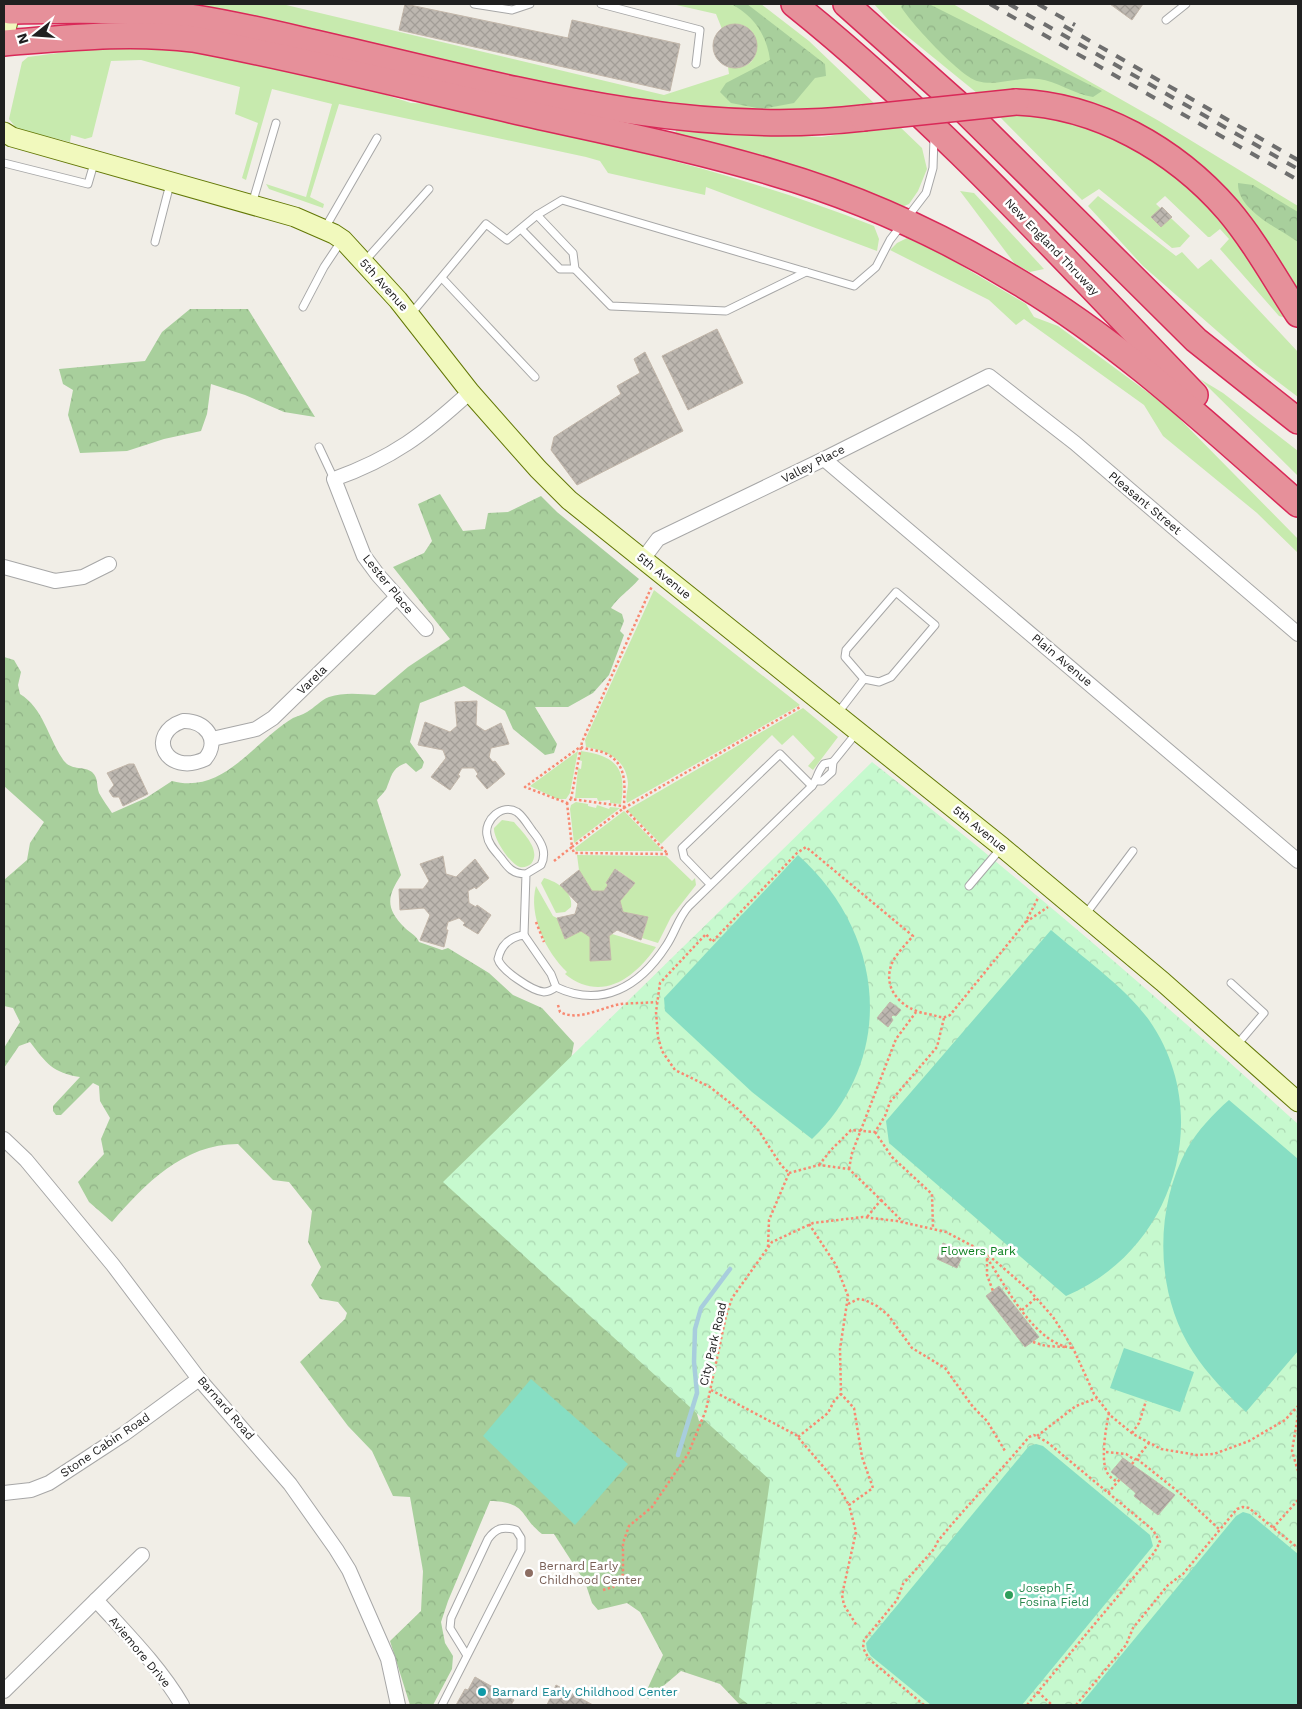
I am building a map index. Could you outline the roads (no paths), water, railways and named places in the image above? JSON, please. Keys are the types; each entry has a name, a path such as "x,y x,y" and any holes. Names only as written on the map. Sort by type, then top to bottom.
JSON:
{"highway":[{"name":"New England Thruway","path":"794,4 859,58 934,126 1298,503"},
{"path":"846,4 957,103 1196,340 1298,421"},
{"path":"9,9 114,10 196,18 528,91 617,108 682,117 786,124 1016,102 1058,107 1099,119 1142,140 1173,160 1207,188 1228,210 1251,240 1298,314"},
{"path":"4,42 140,34 218,44 733,161 818,188 905,222 992,266 1077,319 1171,393 1298,503"}],"street":[{"path":"4,38 9,9"},
{"name":"5th Avenue","path":"4,132 12,137 305,220 343,240 411,314 470,392 552,484 588,516 1002,847 1084,915 1298,1102"},
{"name":"Valley Place","path":"643,559 658,539 824,459 989,376"},
{"name":"Pleasant Street","path":"989,376 1075,443 1298,634"},
{"path":"334,479 399,450 425,432 470,392"},
{"name":"Plain Avenue","path":"824,459 1298,861"},
{"name":"Lester Place","path":"334,479 364,556 426,629"},
{"path":"4,566 36,577 69,581 109,564"},
{"name":"Varela","path":"212,738 256,729 273,718 397,597"},
{"name":"Barnard Road","path":"4,1139 26,1160 76,1220 199,1379 290,1484 336,1549 349,1570 388,1659 398,1705"},
{"name":"Stone Cabin Road","path":"4,1493 31,1490 49,1483 124,1434 199,1379"},
{"path":"4,1692 142,1555"},
{"name":"Aviemore Drive","path":"96,1600 131,1638 174,1691 182,1705"}],"lane":[{"path":"474,4 512,10 530,4"},
{"path":"600,4 700,30 696,64"},
{"path":"1166,20 1186,4"},
{"path":"252,204 276,123"},
{"path":"411,314 486,224 507,240 536,215 562,200 854,286 876,267 890,240 918,206 931,181 934,168 934,126"},
{"path":"324,230 377,138"},
{"path":"4,162 88,184 95,160"},
{"path":"155,242 171,181"},
{"path":"364,262 429,189"},
{"path":"536,215 573,253 575,269 611,306 726,311 806,272"},
{"path":"521,229 560,269 575,269"},
{"path":"303,307 324,267 343,240"},
{"path":"442,278 535,376"},
{"name":"Lester Place","path":"319,447 334,479"},
{"path":"896,592 935,625 891,677 879,682 864,679 845,657 846,650 896,592"},
{"path":"837,714 864,679"},
{"path":"813,783 822,781 832,772 833,762 858,731"},
{"path":"710,884 682,853 682,848 780,754 813,783"},
{"path":"524,935 504,943 498,959 502,968 541,992 556,987 577,996 601,996 622,988 633,981 663,950 683,913 710,884 813,783 817,772 824,764 833,762"},
{"path":"511,810 518,813 540,841 544,850 543,861 539,868 526,874 519,874 508,868 489,843 486,830 490,819 499,812 511,810"},
{"path":"969,886 1002,847"},
{"path":"1084,915 1133,851"},
{"path":"526,874 524,935 551,974 556,987"},
{"path":"1231,982 1264,1013 1236,1046"},
{"path":"442,1705 466,1654 495,1605 521,1550 521,1538 516,1530 506,1527 494,1531 488,1539 450,1618 450,1628 466,1654"}],"waterway":[{"path":"678,1455 697,1393 694,1362 695,1329 701,1308 730,1269"}],"railway":[{"path":"990,4 1298,180"},
{"path":"1009,4 1298,169"},
{"path":"1038,4 1075,25"},
{"path":"1064,26 1298,160"}],"place":[{"name":"Bernard Early Childhood Center","path":"529,1573"},
{"name":"Joseph F. Fosina Field","path":"1009,1595"},
{"name":"Barnard Early Childhood Center","path":"482,1692"}],"park label":[{"name":"Flowers Park","path":"978,1251"}]}
